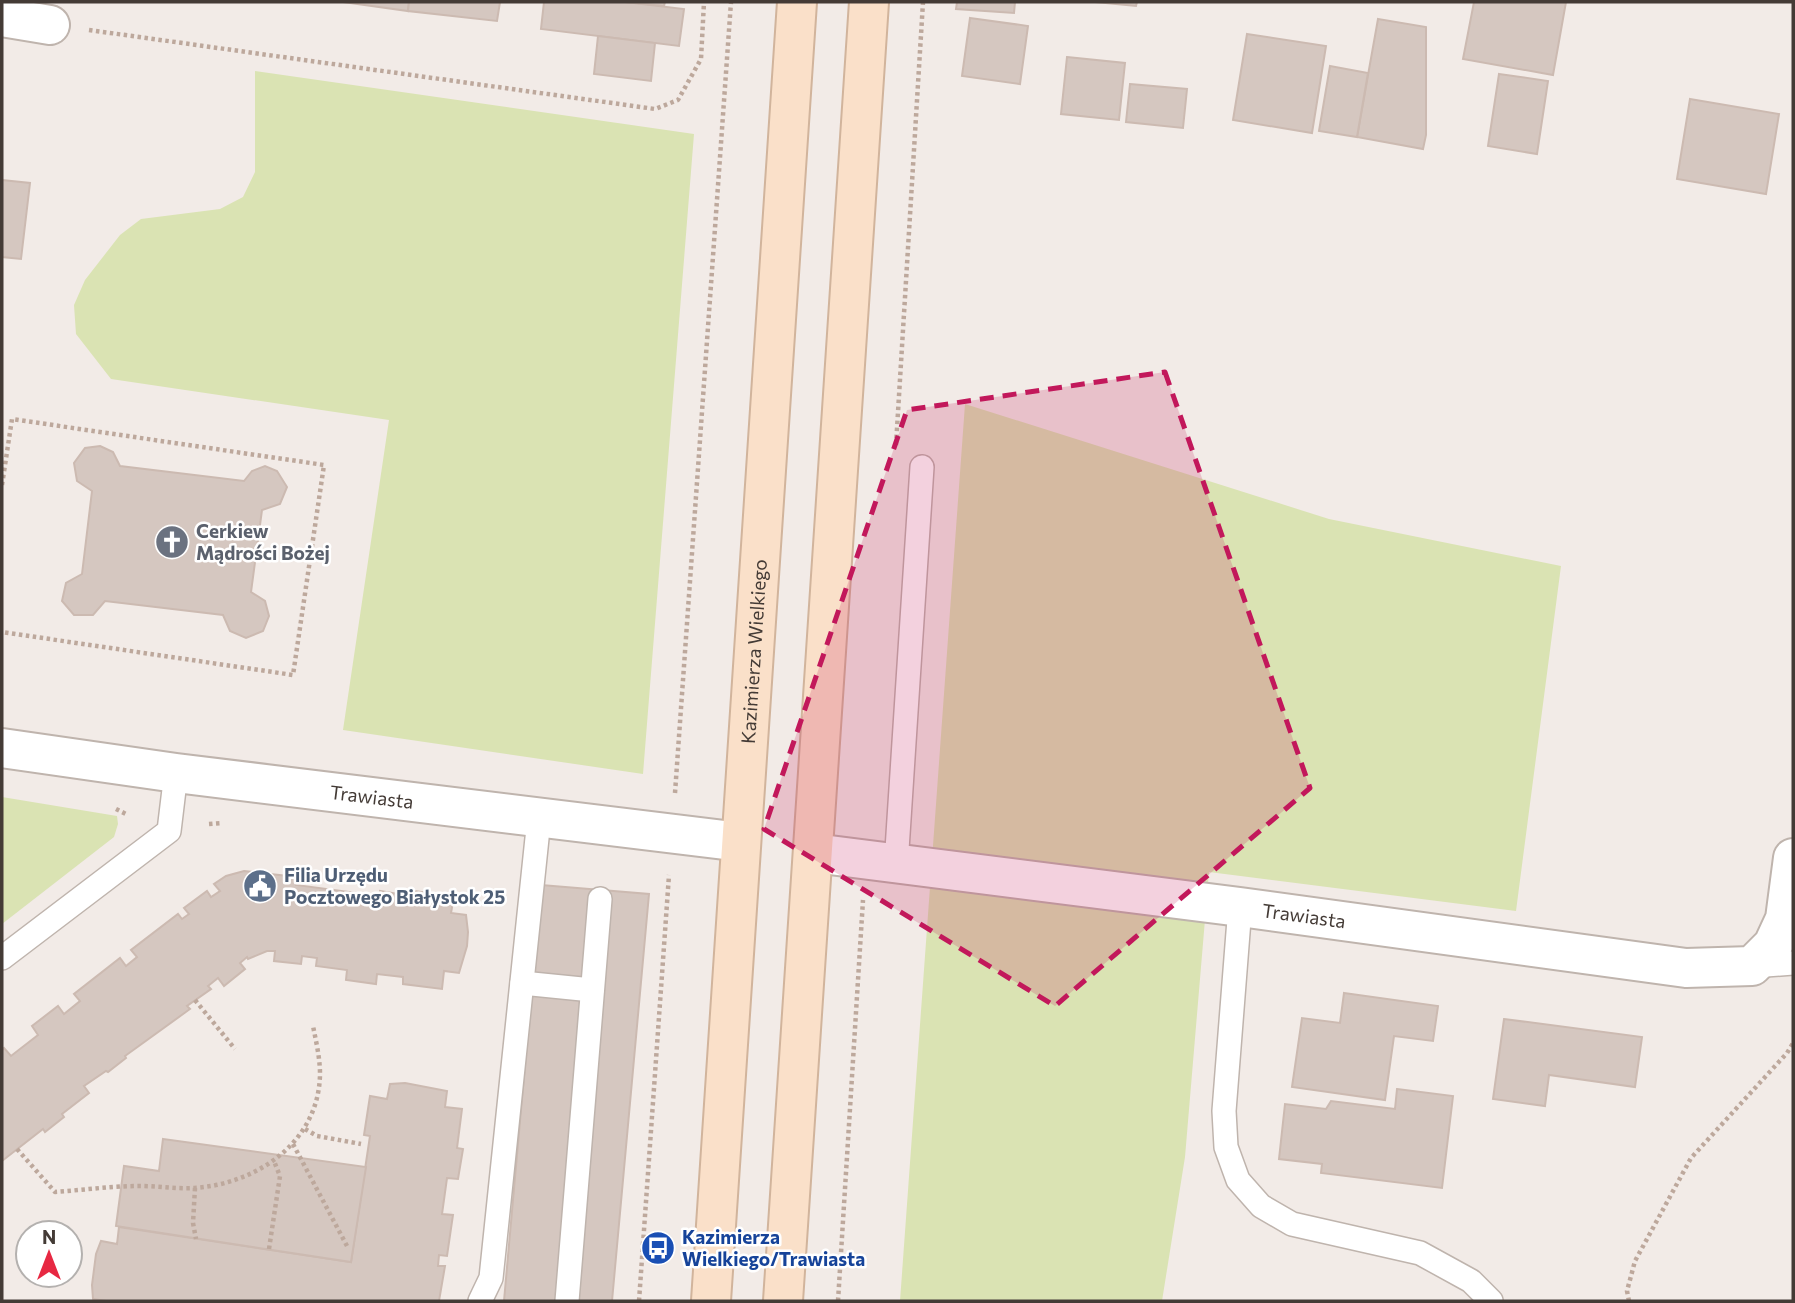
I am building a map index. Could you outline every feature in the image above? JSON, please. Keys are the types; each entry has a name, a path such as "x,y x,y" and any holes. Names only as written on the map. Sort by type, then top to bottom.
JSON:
{"main road":[{"name":"Kazimierza Wielkiego","path":"711,1301 797,2"},
{"path":"783,1301 869,2"}],"street":[{"path":"2,17 50,25"},
{"name":"Trawiasta","path":"2,748 176,773 741,842"},
{"name":"Trawiasta","path":"814,853 1240,907 1686,968 1752,967"},
{"path":"1752,967 1773,945 1785,919 1793,858"}],"lane":[{"path":"896,865 922,467"},
{"path":"2,958 169,831 176,773"},
{"path":"480,1301 491,1278 539,819"},
{"path":"567,1301 600,899"},
{"path":"1240,907 1224,1111 1226,1147 1238,1180 1261,1206 1292,1224 1420,1253 1471,1281 1491,1301"},
{"name":"Trawiasta","path":"1752,967 1793,963"},
{"path":"522,983 592,990"}],"path":[{"path":"50,25 655,109 678,100 701,59 704,2"},
{"path":"675,800 731,2"},
{"path":"895,454 923,2"},
{"path":"2,485 12,419 324,465 293,675 2,632"},
{"path":"639,1301 670,867"},
{"path":"838,1301 863,899"},
{"path":"195,1000 235,1049"},
{"path":"17,1149 55,1192 140,1186 195,1188 237,1180 274,1161 306,1129 317,1097 320,1074 313,1026"},
{"path":"1629,1301 1627,1291 1635,1261 1690,1158 1787,1053 1793,1043"},
{"path":"306,1129 317,1136 361,1144"},
{"path":"293,1144 347,1247"},
{"path":"269,1249 280,1177 274,1161"},
{"path":"195,1188 195,1239"}],"highlighted area":[{"path":"1165,372 1310,788 1055,1006 764,829 907,410"}],"green space":[{"path":"255,71 694,134 643,774 343,730 389,420 111,379 76,334 74,305 85,280 120,235 141,219 220,209 243,197 255,172"},
{"path":"965,404 1329,519 1561,566 1516,911 1209,872 1185,1157 1162,1301 900,1301"},
{"path":"2,797 117,816 118,824 114,837 2,924"}],"building":[{"path":"343,2 409,2 408,11"},
{"path":"409,2 500,2 497,21 408,11"},
{"path":"544,2 625,2 684,9 679,46 541,29"},
{"path":"625,2 665,2 664,6"},
{"path":"957,2 1015,2 1014,13 956,9"},
{"path":"1095,2 1137,2 1136,6"},
{"path":"1474,2 1566,2 1553,75 1463,59"},
{"path":"970,18 1028,26 1020,84 962,76"},
{"path":"1378,19 1426,27 1426,135 1423,149 1357,137"},
{"path":"1247,34 1326,46 1312,133 1233,120"},
{"path":"598,36 655,43 651,81 594,74"},
{"path":"1067,57 1125,63 1119,120 1061,114"},
{"path":"1330,66 1368,73 1357,137 1319,131"},
{"path":"1499,74 1548,81 1537,154 1488,146"},
{"path":"1130,84 1187,89 1183,128 1126,122"},
{"path":"1690,99 1779,114 1766,194 1677,179"},
{"path":"2,180 30,183 21,259 2,257"},
{"name":"Cerkiew Mądrości Bożej","path":"100,446 113,452 120,466 244,481 252,471 265,466 277,471 287,487 280,504 262,510 251,592 265,601 269,616 263,631 246,638 230,631 223,615 105,601 93,615 74,615 62,601 66,583 82,574 92,491 77,481 74,463 85,448"},
{"path":"244,871 297,877 296,885 379,896 380,891 398,894 399,889 454,896 451,913 466,915 468,932 459,973 444,971 442,989 403,984 403,977 377,974 376,984 346,980 347,970 316,966 317,958 302,956 301,964 274,961 275,951 267,951 248,959 247,957 240,963 245,969 224,986 218,978 208,986 211,989 187,1006 190,1009 125,1056 126,1058 108,1072 84,1086 89,1093 62,1114 64,1117 45,1132 43,1129 2,1161 2,1050 4,1048 11,1056 38,1035 32,1026 58,1006 64,1014 80,1001 74,994 120,958 126,966 137,957 131,950 178,914 182,919 189,914 184,908 207,891 211,897 220,891 214,884 226,876"},
{"path":"541,885 649,894 612,1301 504,1301"},
{"path":"1344,993 1438,1006 1433,1041 1394,1036 1385,1100 1292,1087 1302,1018 1340,1023"},
{"path":"1504,1019 1642,1037 1635,1087 1549,1075 1545,1106 1493,1099"},
{"path":"405,1083 447,1091 445,1107 462,1109 457,1148 463,1149 458,1179 447,1178 442,1214 453,1215 447,1256 439,1255 438,1266 445,1266 439,1301 93,1299 96,1254 101,1241 117,1244 119,1227 351,1262 370,1136 364,1135 370,1096 387,1099 390,1084"},
{"path":"1397,1089 1453,1096 1442,1188 1321,1173 1322,1164 1279,1159 1285,1104 1326,1109 1331,1101 1395,1109"},
{"path":"163,1139 366,1167 351,1262 116,1226 124,1166 159,1171"}],"place":[{"name":"Cerkiew Mądrości Bożej","path":"172,542"},
{"name":"Filia Urzędu Pocztowego Białystok 25","path":"260,886"},
{"name":"Kazimierza Wielkiego/Trawiasta","path":"658,1248"}]}
